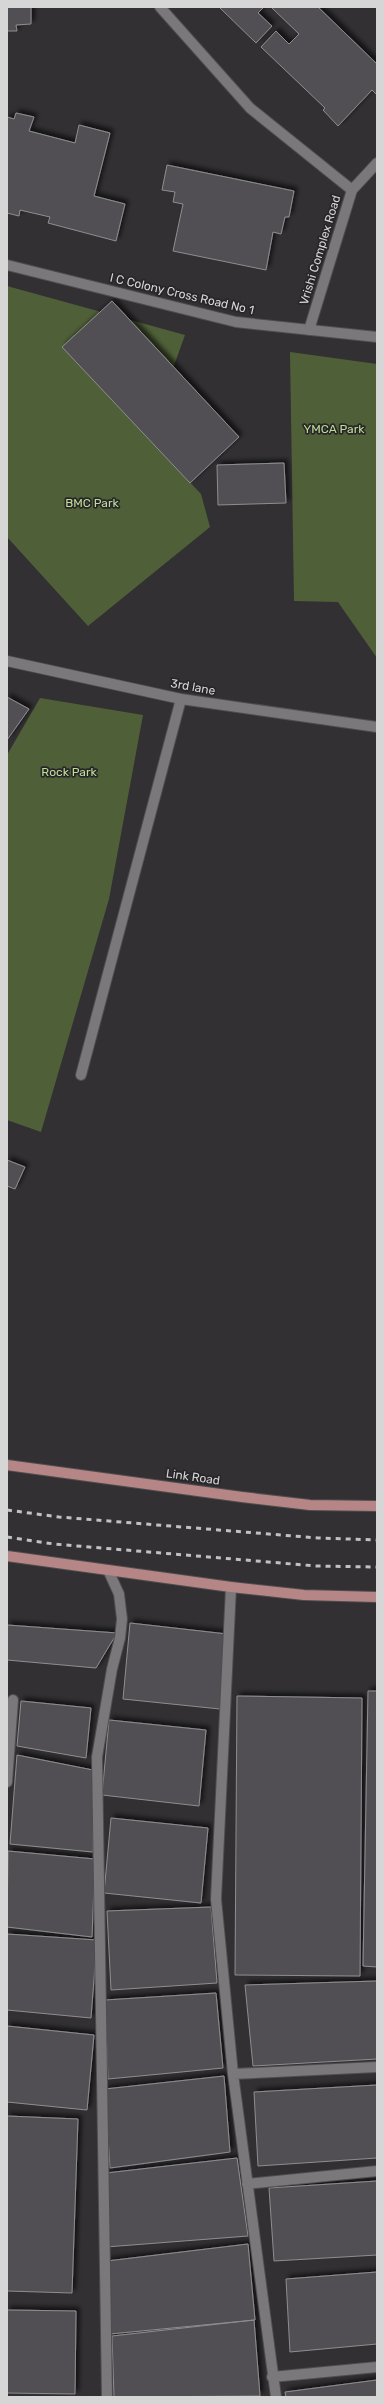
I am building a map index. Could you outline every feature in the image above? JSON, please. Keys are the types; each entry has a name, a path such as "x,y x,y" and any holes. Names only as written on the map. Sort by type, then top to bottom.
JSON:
{"main road":[{"name":"Link Road","path":"7,1465 310,1505 377,1506"},
{"path":"7,1556 232,1587 304,1595 377,1597"}],"street":[{"path":"160,7 250,108 352,190"},
{"name":"Vrishi Complex Road","path":"309,330 352,190 377,163"},
{"name":"I C Colony Cross Road No 1","path":"7,264 236,322 377,337"},
{"name":"3rd lane","path":"7,661 182,699 377,727"},
{"path":"81,1075 182,699"},
{"path":"106,2397 97,1757 112,1670 120,1638 122,1619 119,1594 108,1570"},
{"path":"232,1587 216,1899 233,2074 272,2377 276,2397"},
{"path":"7,1782 13,1700"},
{"path":"233,2074 377,2067"},
{"path":"247,2184 377,2171"},
{"path":"272,2377 377,2367"}],"green space":[{"name":"BMC Park","path":"7,286 185,335 148,438 201,494 210,527 88,626 7,537"},
{"name":"YMCA Park","path":"290,352 377,364 377,658 338,602 294,601"},
{"name":"Rock Park","path":"40,698 143,715 109,899 41,1132 7,1120 7,755"}],"building":[{"path":"7,7 31,7 31,24 16,25 17,31 7,31"},
{"path":"219,7 264,7 258,13 272,26 256,43"},
{"path":"271,7 318,7 377,64 377,95 372,90 338,126 323,110 325,108 261,47 276,31 289,44 299,34"},
{"path":"16,113 34,117 29,131 75,143 79,125 110,133 94,196 125,204 116,241 48,223 50,217 20,210 19,216 7,213 7,117 14,119"},
{"path":"167,165 294,191 289,217 285,217 281,234 273,232 266,270 173,251 183,204 173,202 175,192 162,190"},
{"path":"112,301 239,437 190,483 62,347"},
{"path":"284,463 286,503 218,505 217,465"},
{"path":"7,697 29,709 7,740"},
{"path":"7,1160 25,1167 15,1189 7,1186"},
{"path":"130,1623 227,1634 220,1709 123,1699"},
{"path":"7,1625 117,1633 96,1668 7,1660"},
{"path":"368,1691 377,1691 377,1967 363,1966"},
{"path":"237,1696 362,1698 360,1976 235,1975"},
{"path":"21,1701 91,1708 86,1758 17,1746"},
{"path":"109,1720 206,1730 199,1806 102,1795"},
{"path":"17,1755 93,1770 93,1852 10,1844"},
{"path":"111,1818 208,1828 201,1903 104,1893"},
{"path":"8,1851 95,1859 92,1937 7,1927"},
{"path":"211,1907 217,1983 111,1990 107,1911"},
{"path":"7,1934 97,1940 91,2018 7,2010"},
{"path":"377,1981 377,2059 253,2066 245,1985"},
{"path":"216,1993 223,2068 108,2079 105,2000"},
{"path":"7,2026 94,2035 87,2110 7,2102"},
{"path":"224,2076 230,2152 110,2168 105,2089"},
{"path":"377,2085 377,2158 258,2166 254,2092"},
{"path":"7,2116 78,2119 72,2293 7,2291"},
{"path":"237,2158 248,2236 106,2247 106,2173"},
{"path":"377,2181 377,2255 274,2261 269,2188"},
{"path":"248,2244 255,2320 110,2334 107,2261"},
{"path":"377,2272 377,2344 290,2352 286,2279"},
{"path":"7,2310 76,2311 75,2394 7,2393"},
{"path":"254,2320 260,2396 114,2397 112,2336"},
{"path":"377,2380 377,2397 286,2397 285,2392"}],"railway":[{"path":"7,1510 59,1517 318,1538 377,1540"},
{"path":"7,1537 54,1544 316,1566 377,1567"}]}
